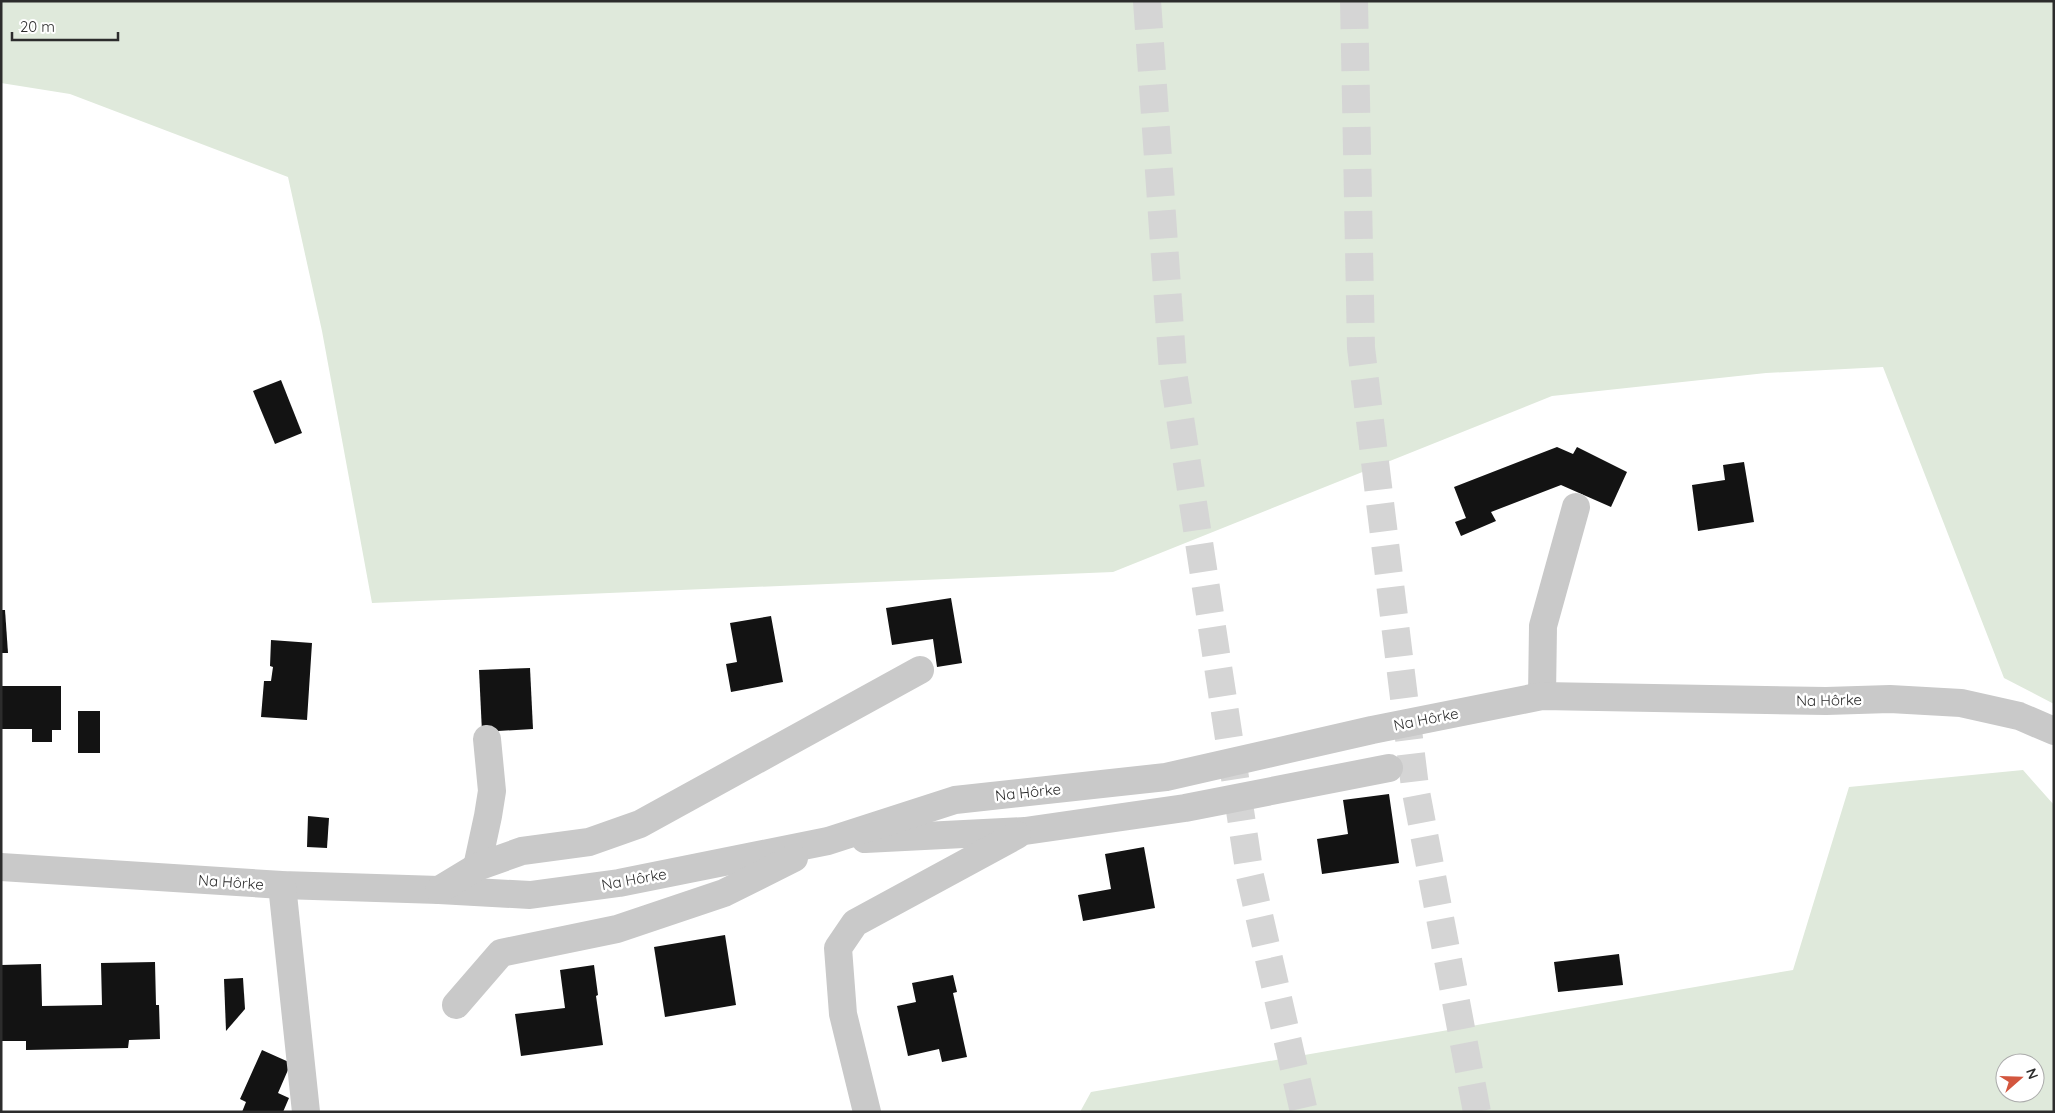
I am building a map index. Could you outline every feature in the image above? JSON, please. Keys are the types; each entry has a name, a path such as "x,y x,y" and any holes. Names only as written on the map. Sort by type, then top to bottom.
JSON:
{"street":[{"path":"1542,696 1543,626 1576,507"},
{"path":"439,890 477,866 522,851 589,842 640,824 920,670"},
{"name":"Na Hôrke","path":"1,867 282,885 530,895 619,883 828,842 955,800 1166,776 1372,730 1542,696 1826,701 1890,699 1961,703 2019,716 2054,732"},
{"path":"477,866 492,790 487,739"},
{"path":"456,1005 501,953 617,929 724,893 828,842 1025,831 1185,808 1389,768"},
{"path":"867,1112 843,1014 838,948 855,923 1025,831"},
{"path":"282,885 306,1112"}],"green space":[{"path":"1,1 2054,1 2054,704 2004,678 1883,367 1766,373 1552,396 1113,572 372,603 322,331 288,177 70,94 1,83"},
{"path":"2023,770 2054,805 2054,1112 1080,1112 1091,1092 1793,970 1849,787"}],"building":[{"path":"281,380 302,433 275,444 253,391"},
{"path":"1557,447 1573,454 1577,447 1627,472 1611,507 1561,485 1491,512 1496,521 1461,536 1455,522 1466,518 1454,487"},
{"path":"1744,462 1754,522 1698,531 1692,485 1725,480 1723,465"},
{"path":"951,598 962,663 937,667 933,639 892,645 886,608"},
{"path":"1,610 5,610 8,653 1,653"},
{"path":"771,616 783,682 731,692 726,664 737,662 730,623"},
{"path":"271,640 312,643 307,720 261,717 264,681 271,681 273,667 270,666"},
{"path":"530,668 533,729 482,732 479,670"},
{"path":"1,686 61,686 61,730 52,730 52,742 32,742 32,729 1,729"},
{"path":"78,711 100,711 100,753 78,753"},
{"path":"1389,794 1399,863 1322,874 1317,839 1348,834 1343,800"},
{"path":"308,816 329,818 327,848 307,847"},
{"path":"1144,847 1155,908 1083,921 1078,895 1111,889 1105,854"},
{"path":"725,935 736,1005 665,1017 654,947"},
{"path":"1619,954 1623,985 1558,992 1554,962"},
{"path":"155,962 156,1005 159,1005 160,1039 129,1040 128,1048 26,1050 26,1041 1,1041 1,965 41,964 42,1006 102,1005 101,963"},
{"path":"594,965 603,1045 521,1056 515,1014 565,1008 560,970"},
{"path":"953,975 957,992 953,993 967,1057 942,1062 939,1049 908,1056 897,1006 916,1002 912,983"},
{"path":"243,978 245,1009 226,1031 224,979"},
{"path":"262,1050 291,1063 278,1093 289,1098 283,1112 242,1112 246,1102 240,1099"}],"tunnel":[{"path":"1147,1 1173,372 1250,876 1304,1112"},
{"path":"1354,1 1361,348 1415,787 1477,1112"}]}
